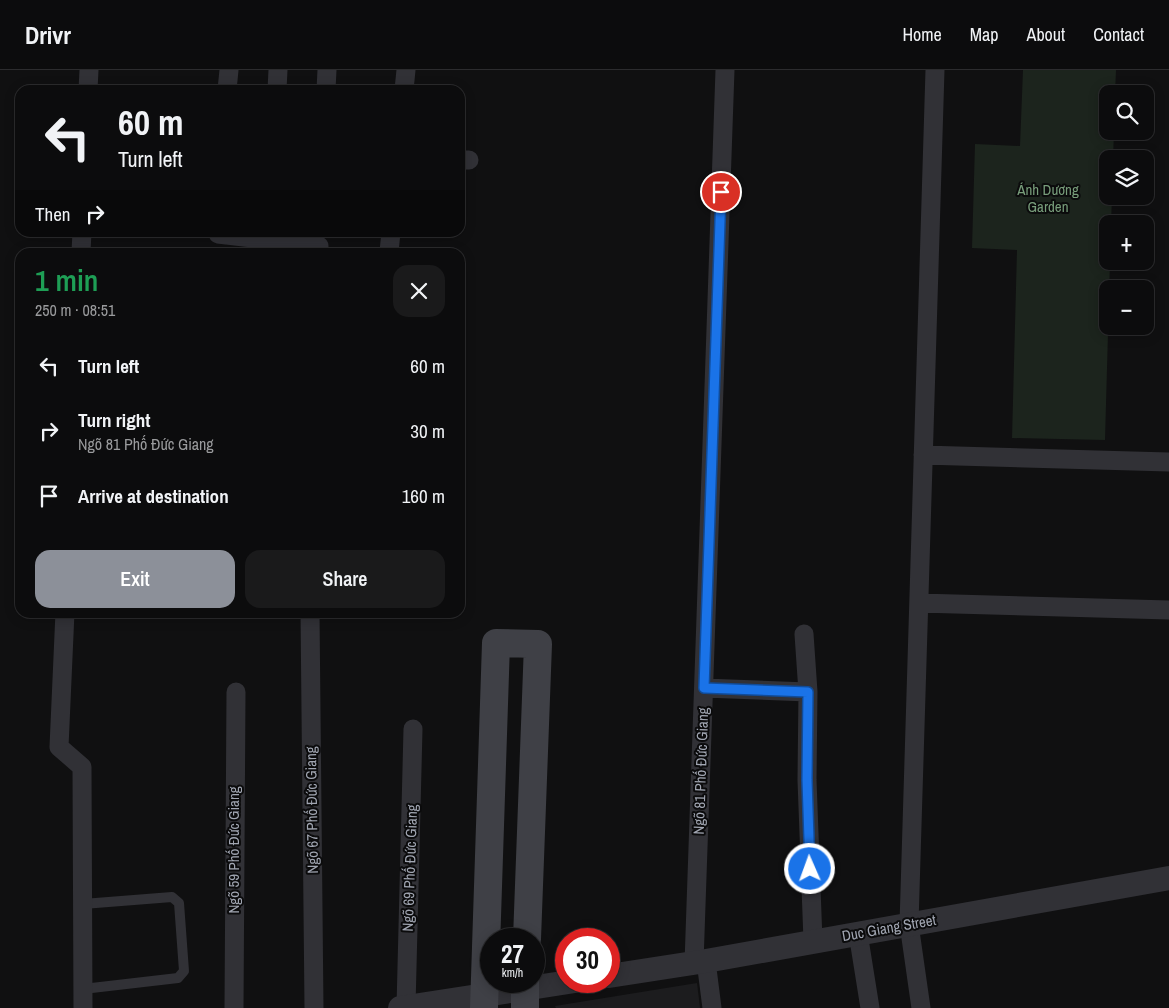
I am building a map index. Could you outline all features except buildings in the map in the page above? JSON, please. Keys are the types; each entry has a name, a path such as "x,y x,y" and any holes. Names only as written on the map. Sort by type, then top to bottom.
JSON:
{"main road":[{"path":"486,928 496,643 538,644 527,928"}],"street":[{"path":"88,85 89,70"},
{"path":"228,85 229,70"},
{"path":"277,85 278,70"},
{"path":"326,85 327,70"},
{"path":"404,85 406,70"},
{"name":"Ngõ 81 Phố Đức Giang","path":"712,1008 700,962 704,688 725,70"},
{"path":"921,1008 909,924 935,70"},
{"path":"248,237 319,244"},
{"path":"923,455 1169,462"},
{"path":"919,603 1169,610"},
{"path":"65,618 59,747 82,767 84,1008"},
{"name":"Ngõ 67 Phố Đức Giang","path":"310,618 314,1008"},
{"path":"804,634 808,692 807,780 813,941"},
{"path":"704,688 808,692"},
{"name":"Ngõ 59 Phố Đức Giang","path":"234,1008 236,692"},
{"name":"Ngõ 69 Phố Đức Giang","path":"403,1008 413,729"},
{"name":"Duc Giang Street","path":"620,974 700,962 1169,878"},
{"path":"858,933 870,1008"},
{"path":"403,1008 484,1002 525,993"}],"lane":[{"path":"83,904 172,897 179,903 184,971 178,978 83,989"}],"shaded area":[{"path":"697,983 700,1008 556,1008 555,1006"}],"green space":[{"name":"Ánh Dương Garden","path":"1023,70 1116,70 1115,85 1099,85 1099,140 1114,140 1113,150 1099,150 1099,205 1112,205 1111,215 1099,215 1099,270 1110,270 1109,280 1099,280 1099,335 1108,335 1105,440 1012,438 1017,250 972,248 975,144 1020,146"}],"route":[{"path":"721,192 704,688 808,692 807,780 810,869"}]}
